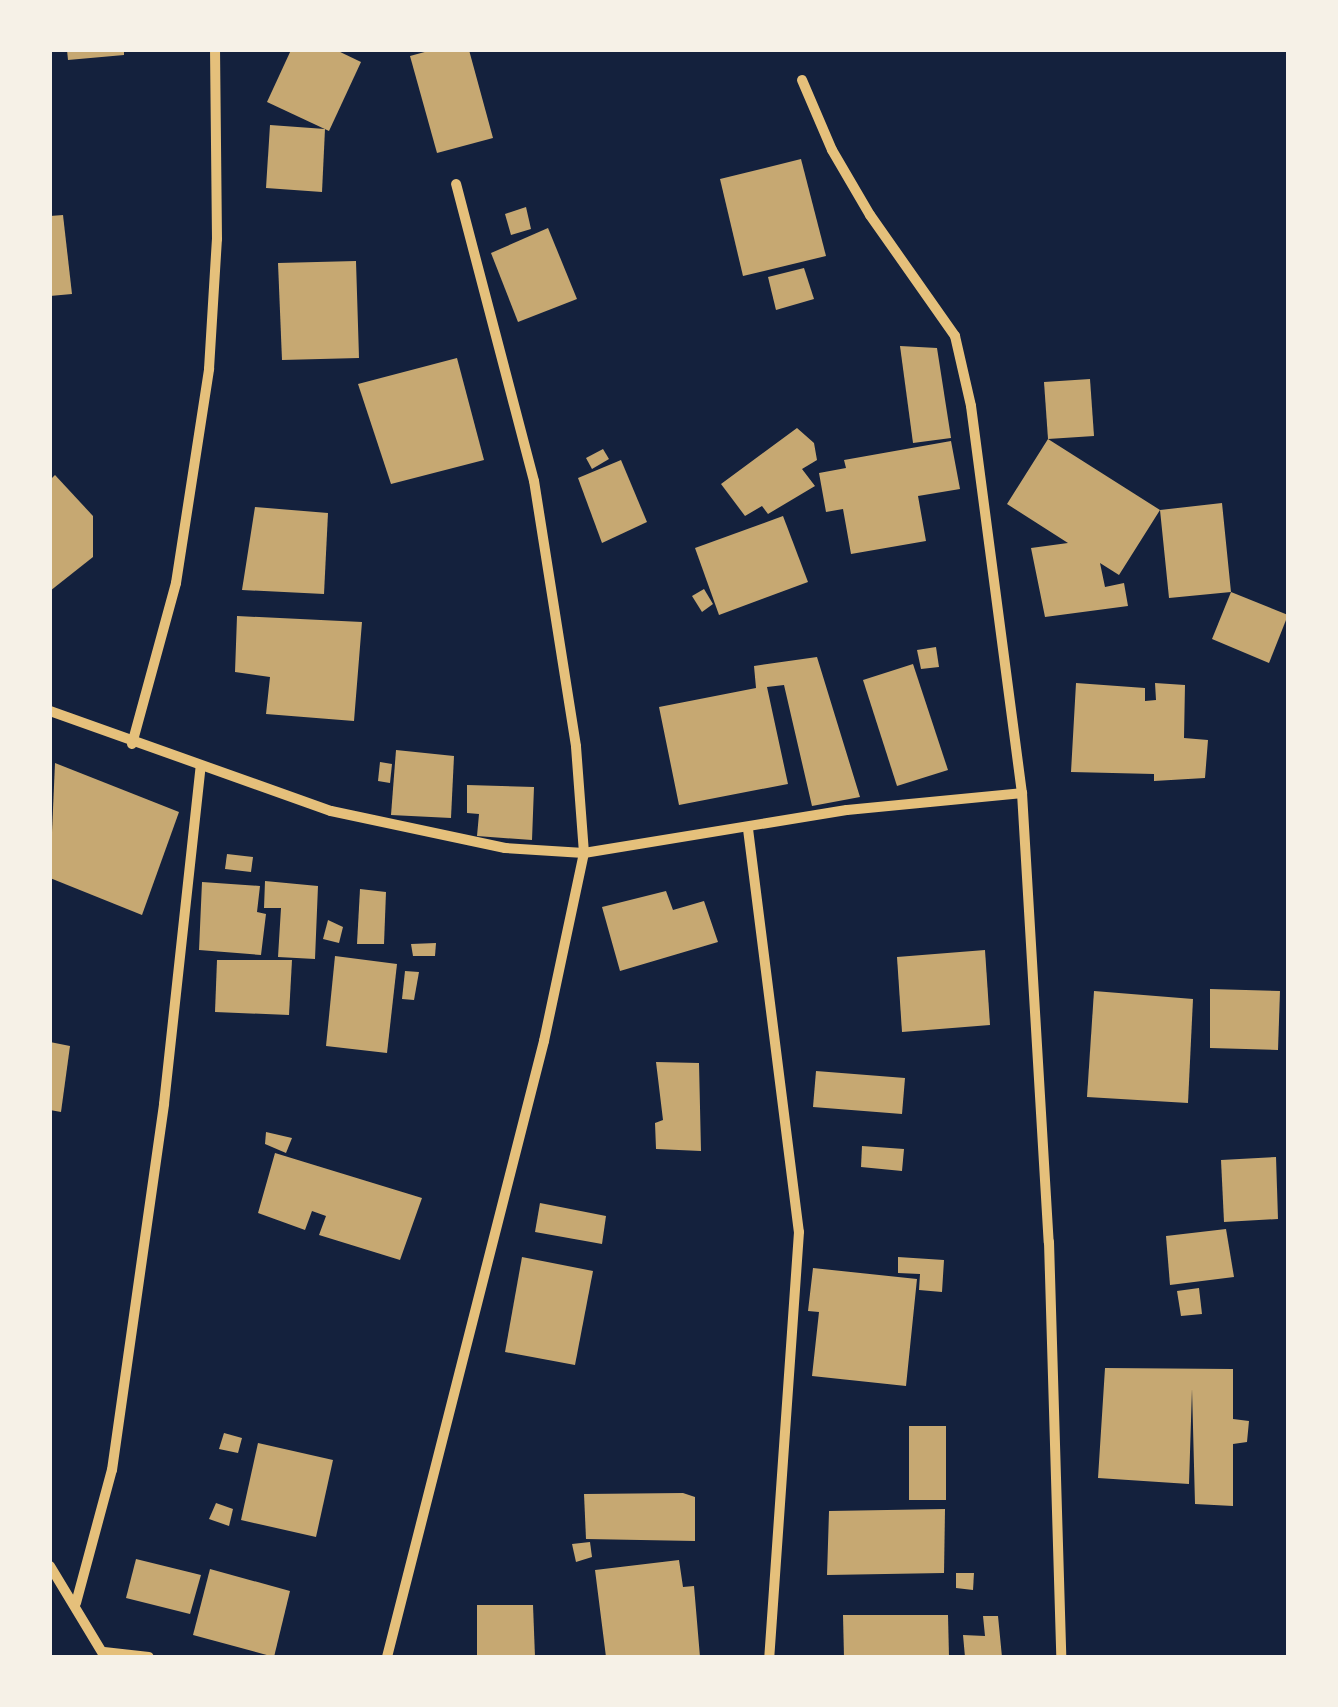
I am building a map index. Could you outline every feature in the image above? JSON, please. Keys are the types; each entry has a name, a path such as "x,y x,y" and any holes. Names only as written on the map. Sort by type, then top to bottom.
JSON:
{"street":[{"path":"132,744 176,583 209,369 216,238 214,50"},
{"path":"802,80 832,150 955,336 971,406 1022,793 1049,1242 1061,1657"},
{"path":"387,1657 544,1041 584,853 576,746 534,481 456,184"},
{"path":"50,711 132,744 331,811 505,848 584,853 848,810 1022,793"},
{"path":"76,1603 112,1470 164,1104 201,766"},
{"path":"748,828 799,1232 770,1657"},
{"path":"50,1566 105,1655 149,1657"}],"building":[{"path":"67,50 124,50 124,55 68,60"},
{"path":"291,50 336,50 361,62 329,131 267,102"},
{"path":"432,50 469,50 493,138 437,153 410,56"},
{"path":"270,125 325,129 322,192 266,188"},
{"path":"801,159 826,256 743,276 720,179"},
{"path":"526,207 531,229 511,235 505,214"},
{"path":"63,215 72,294 50,296 50,216"},
{"path":"548,228 577,299 518,322 491,253"},
{"path":"356,261 359,358 282,360 278,263"},
{"path":"804,268 814,299 776,310 768,277"},
{"path":"900,346 937,348 951,438 913,443"},
{"path":"457,358 484,460 391,484 358,384"},
{"path":"1090,379 1094,436 1048,439 1044,382"},
{"path":"797,428 814,443 817,460 802,469 815,486 768,514 762,506 745,516 721,484"},
{"path":"1048,439 1160,510 1119,575 1100,563 1105,587 1124,583 1128,606 1045,617 1031,548 1068,543 1007,504"},
{"path":"951,441 960,489 918,496 926,541 851,554 843,509 826,512 819,473 846,468 844,460"},
{"path":"603,449 609,459 592,469 586,458"},
{"path":"621,460 647,522 602,543 578,478"},
{"path":"55,475 93,516 93,557 50,591 50,480"},
{"path":"1222,503 1231,592 1169,598 1160,510"},
{"path":"255,507 328,513 324,594 242,590"},
{"path":"783,516 808,582 719,615 695,548"},
{"path":"704,589 713,604 702,612 692,596"},
{"path":"1231,592 1288,615 1269,663 1212,639"},
{"path":"237,616 362,622 354,721 266,714 270,677 235,672"},
{"path":"936,647 939,667 921,669 917,650"},
{"path":"817,657 860,797 812,806 784,685 767,687 788,784 679,805 659,707 756,688 754,666"},
{"path":"913,664 948,770 897,786 863,680"},
{"path":"1076,683 1145,688 1145,701 1156,700 1155,683 1185,685 1184,738 1208,740 1205,778 1154,781 1154,774 1071,772"},
{"path":"396,750 454,756 451,818 391,815"},
{"path":"380,762 392,764 390,783 378,781"},
{"path":"55,763 179,812 142,915 50,878"},
{"path":"467,785 534,787 532,840 477,836 479,814 467,813"},
{"path":"227,854 253,857 251,872 225,869"},
{"path":"265,881 318,886 315,959 278,957 281,908 264,908"},
{"path":"202,882 260,886 257,912 266,914 261,955 199,950"},
{"path":"360,889 386,892 384,944 357,944"},
{"path":"666,891 673,910 704,901 718,942 620,971 602,907"},
{"path":"328,920 343,927 339,943 323,939"},
{"path":"436,943 435,956 413,956 411,944"},
{"path":"985,950 990,1025 902,1032 897,957"},
{"path":"335,956 397,964 387,1053 326,1046"},
{"path":"217,960 292,960 289,1015 215,1012"},
{"path":"405,971 419,972 414,1000 402,999"},
{"path":"1210,989 1280,991 1278,1050 1210,1048"},
{"path":"1094,991 1193,999 1188,1103 1087,1097"},
{"path":"50,1042 70,1046 61,1112 50,1110"},
{"path":"656,1062 699,1063 701,1151 656,1149 655,1123 663,1120"},
{"path":"816,1071 905,1078 902,1114 813,1107"},
{"path":"266,1132 292,1138 286,1153 265,1144"},
{"path":"862,1146 904,1149 902,1171 861,1167"},
{"path":"275,1153 422,1198 400,1260 319,1235 326,1216 312,1211 305,1230 258,1213"},
{"path":"1276,1157 1278,1219 1224,1222 1221,1160"},
{"path":"540,1203 606,1216 602,1244 535,1232"},
{"path":"1226,1229 1234,1277 1170,1285 1166,1236"},
{"path":"522,1257 593,1271 575,1365 505,1352"},
{"path":"898,1257 944,1260 942,1292 919,1290 920,1274 898,1273"},
{"path":"813,1268 917,1279 906,1386 812,1376 819,1312 808,1311"},
{"path":"1199,1288 1202,1314 1181,1316 1177,1291"},
{"path":"1105,1368 1233,1369 1233,1419 1249,1421 1247,1442 1233,1444 1233,1506 1195,1504 1192,1389 1189,1484 1098,1478"},
{"path":"909,1426 946,1426 946,1500 909,1500"},
{"path":"224,1433 242,1438 238,1453 219,1449"},
{"path":"258,1443 333,1460 316,1537 241,1520"},
{"path":"683,1493 695,1497 695,1541 586,1539 584,1494"},
{"path":"216,1503 233,1509 229,1526 209,1519"},
{"path":"945,1509 944,1573 827,1575 829,1511"},
{"path":"590,1542 592,1557 576,1562 572,1544"},
{"path":"136,1559 201,1575 190,1614 126,1598"},
{"path":"679,1560 683,1587 694,1586 700,1657 606,1657 595,1570"},
{"path":"210,1569 290,1591 274,1657 193,1635"},
{"path":"956,1573 974,1573 973,1590 956,1588"},
{"path":"477,1605 533,1605 535,1657 477,1657"},
{"path":"843,1615 948,1615 949,1657 844,1657"},
{"path":"983,1616 998,1616 1002,1657 965,1657 963,1635 985,1636"}]}
